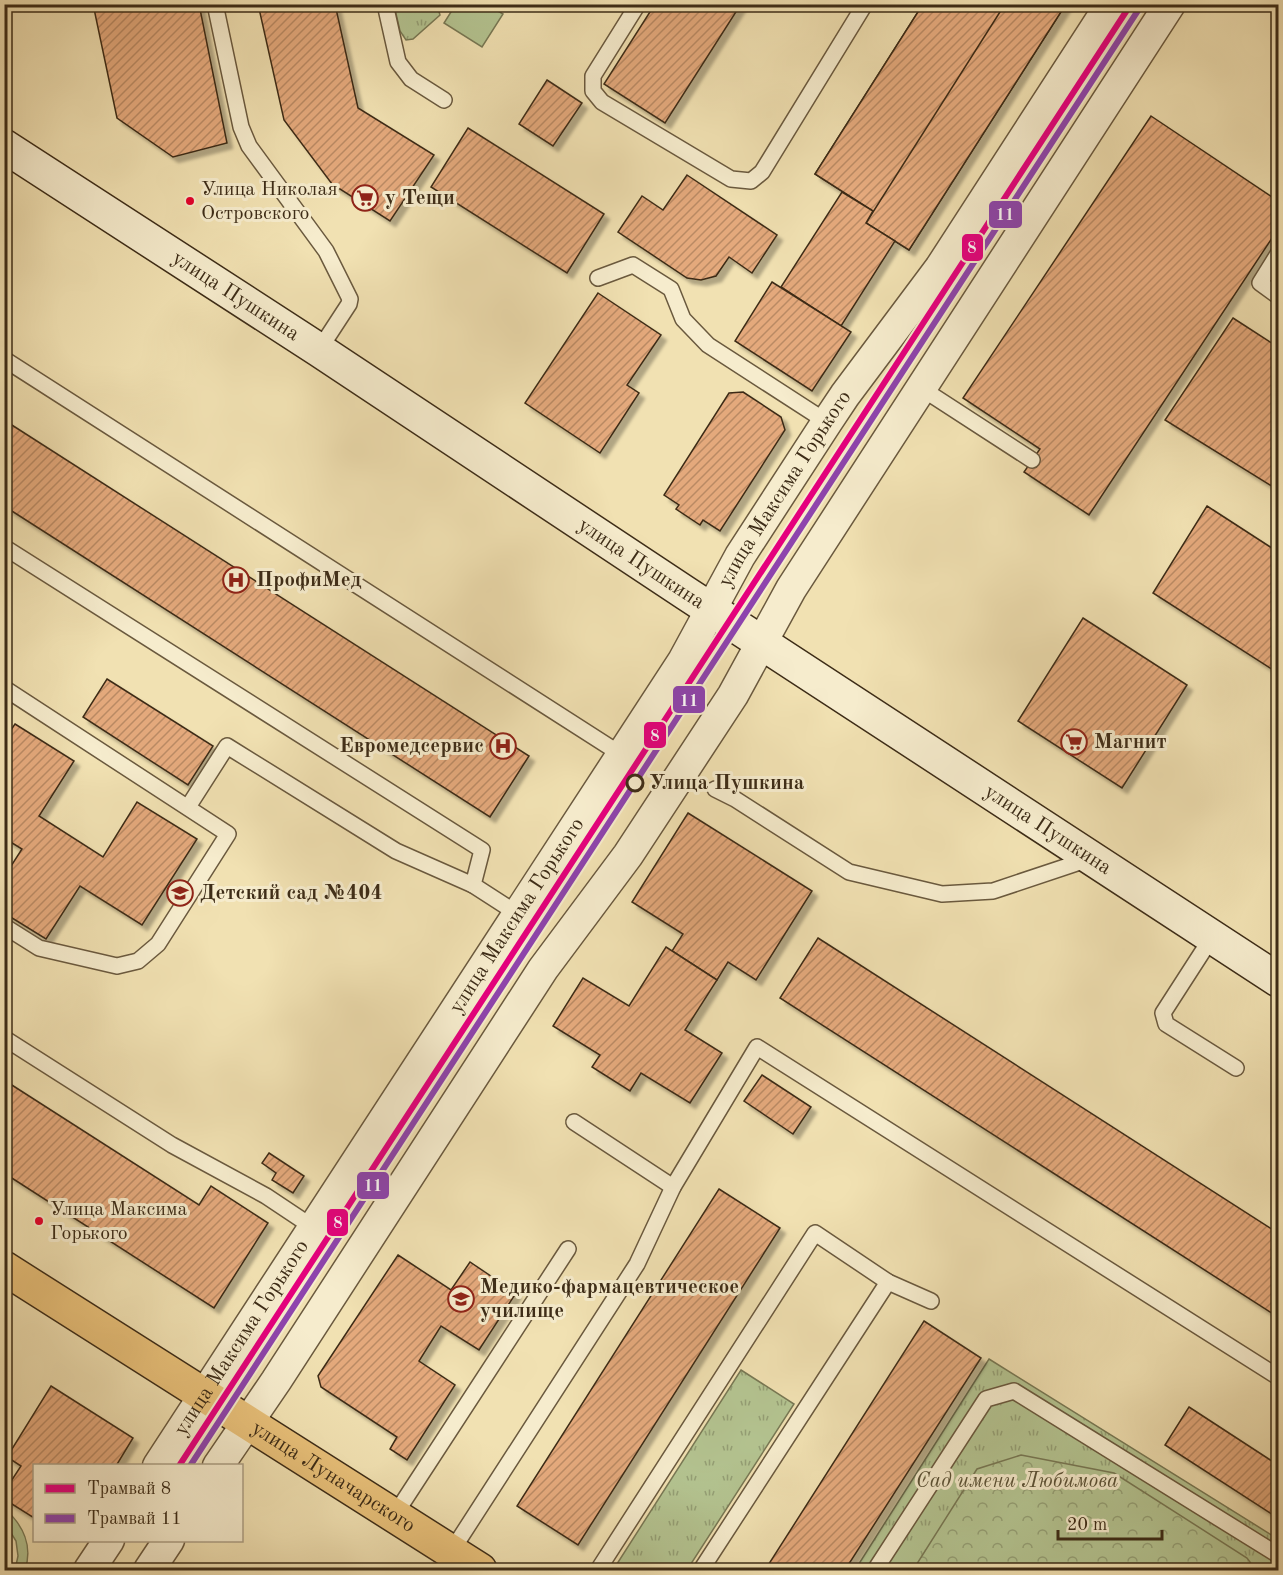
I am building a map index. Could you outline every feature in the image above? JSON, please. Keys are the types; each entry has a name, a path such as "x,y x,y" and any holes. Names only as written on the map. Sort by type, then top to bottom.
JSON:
{"main road":[{"name":"улица Пушкина","path":"6,151 320,350 762,643 1278,980"},
{"name":"улица Луначарского","path":"4,1268 480,1570"}],"street":[{"name":"улица Максима Горького","path":"159,1464 683,661 740,556 826,422 940,268 1111,4"},
{"path":"219,1464 543,969 628,855 733,695 790,589 1170,4"},
{"path":"89,1570 108,1542"},
{"path":"149,1570 168,1542"}],"lane":[{"path":"215,4 241,127 249,146 326,251 350,299 320,350"},
{"path":"385,4 398,62 411,79 444,100"},
{"path":"638,4 593,76 593,91 602,102 731,179 751,181 762,172 865,4"},
{"path":"1278,254 1260,283 1278,296"},
{"path":"598,278 633,265 662,283 671,289 683,319 708,345 826,422"},
{"path":"4,359 622,755"},
{"path":"921,388 1032,460"},
{"path":"4,547 482,850 473,885"},
{"path":"4,688 228,834 158,944 138,961 117,966 39,948 4,926"},
{"path":"188,807 227,746 396,851 473,885 518,914"},
{"path":"715,789 735,799 849,872 942,894 993,891 1092,858"},
{"path":"1212,937 1163,1013 1167,1024 1236,1068"},
{"path":"4,1038 172,1145 266,1196 314,1228"},
{"path":"451,1552 637,1264 673,1187 757,1047 1278,1377"},
{"path":"574,1122 673,1187"},
{"path":"598,1570 815,1233 888,1282 931,1301"},
{"path":"394,1516 568,1249"},
{"path":"701,1570 888,1282"},
{"path":"875,1570 986,1399 1014,1391 1278,1555"}],"green space":[{"path":"456,4 488,5 503,14 482,47 444,23"},
{"path":"394,5 437,5 440,15 413,39 406,40 400,31"},
{"name":"Сад имени Любимова","path":"989,1359 1278,1539 1278,1570 855,1570"},
{"path":"741,1370 794,1404 687,1570 621,1570 615,1567"},
{"path":"1021,1455 1114,1473 1247,1558 1256,1570 913,1570 977,1469"},
{"path":"5,1509 17,1522 25,1536 28,1553 25,1570 15,1570 18,1556 16,1541 5,1523"}],"building":[{"path":"93,4 199,4 227,143 173,157 117,118"},
{"path":"258,4 335,4 358,108 434,155 390,221 332,184 284,120"},
{"path":"655,4 741,4 665,123 604,84"},
{"path":"923,4 1005,4 873,211 815,174"},
{"path":"923,4 1066,4 909,250 866,223 873,211 815,174"},
{"path":"1005,4 1066,4 909,250 866,223"},
{"path":"547,80 582,103 553,146 519,124"},
{"path":"1151,116 1278,201 1278,229 1089,515 1024,472 1040,449 963,398"},
{"path":"468,128 604,214 567,273 431,187"},
{"path":"687,175 777,235 752,273 729,257 716,276 701,280 687,278 618,232 642,196 663,210"},
{"path":"842,192 873,211 866,223 895,241 841,326 781,287"},
{"path":"772,282 851,332 812,391 735,341"},
{"path":"598,293 661,335 627,385 639,393 600,453 525,403"},
{"path":"1233,318 1278,347 1278,490 1165,420"},
{"path":"743,392 781,417 785,430 720,531 703,520 700,525 676,509 679,505 664,495 729,393"},
{"path":"4,420 529,756 490,817 4,506"},
{"path":"1207,506 1278,552 1278,673 1153,593"},
{"path":"1083,618 1187,685 1122,788 1018,721"},
{"path":"107,679 213,746 188,785 83,717"},
{"path":"15,724 74,761 39,816 103,857 137,802 197,839 142,925 80,886 46,939 4,913 4,877 22,849 4,838 4,740"},
{"path":"688,813 812,891 756,980 728,962 717,980 672,951 683,934 632,902"},
{"path":"818,938 1278,1233 1278,1317 780,998"},
{"path":"666,947 717,980 685,1030 722,1053 690,1103 641,1073 630,1091 592,1067 600,1055 553,1026 583,978 629,1006"},
{"path":"762,1075 811,1107 793,1134 744,1101"},
{"path":"4,1080 199,1205 211,1186 268,1223 214,1308 4,1173"},
{"path":"269,1153 304,1176 293,1193 272,1180 276,1173 262,1163"},
{"path":"719,1189 780,1228 578,1545 517,1506"},
{"path":"398,1255 451,1290 470,1262 516,1293 479,1350 441,1326 419,1361 455,1385 407,1460 390,1449 397,1437 321,1387 318,1376"},
{"path":"924,1321 981,1358 845,1570 765,1570"},
{"path":"51,1386 133,1438 117,1464 33,1464 33,1517 4,1499 4,1492 21,1466 7,1457"},
{"path":"1189,1407 1278,1465 1278,1518 1165,1445"}],"tram line":[{"name":"8","path":"180,1464 1131,4"},
{"name":"11","path":"191,1464 1139,9"}],"place":[{"name":"у Тещи","path":"365,198"},
{"name":"Улица Николая Островского","path":"190,201"},
{"name":"ПрофиМед","path":"236,580"},
{"name":"Магнит","path":"1074,742"},
{"name":"Евромедсервис","path":"503,746"},
{"name":"Улица Пушкина","path":"635,783"},
{"name":"Детский сад №404","path":"180,893"},
{"name":"Улица Максима Горького","path":"39,1221"},
{"name":"Медико-фармацевтическое училище","path":"461,1299"}]}
